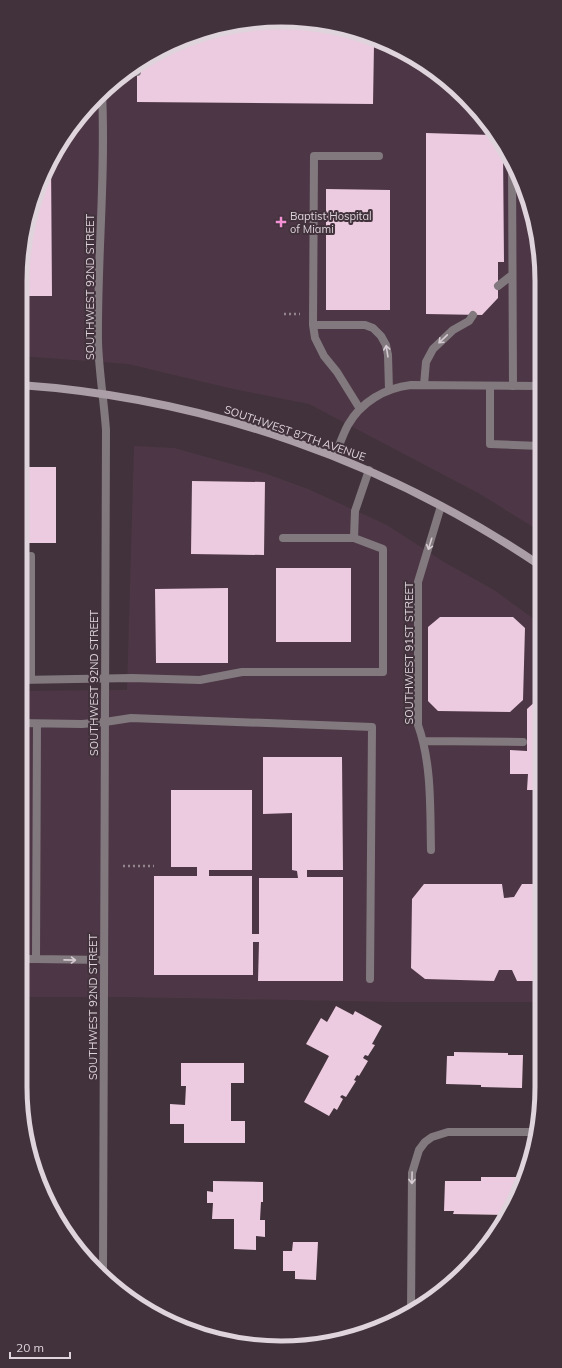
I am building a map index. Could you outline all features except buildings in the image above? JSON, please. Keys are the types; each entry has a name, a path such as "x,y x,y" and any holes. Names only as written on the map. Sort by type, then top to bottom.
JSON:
{"main road":[{"name":"SOUTHWEST 87TH AVENUE","path":"27,386 103,394 166,406 224,420 335,456 369,470 441,506 535,562"}],"street":[{"name":"SOUTHWEST 92ND STREET","path":"102,100 103,153 98,343 106,430 103,1269"},
{"path":"360,409 337,372 324,356 315,338 312,325 314,156 379,156"},
{"path":"512,175 514,386"},
{"path":"498,286 512,275"},
{"path":"424,385 426,362 433,349 452,330 469,321 473,315"},
{"path":"312,325 365,325 373,328 381,336 386,345 388,355 389,390"},
{"path":"335,456 348,426 360,409 374,398 389,390 405,385 535,386"},
{"path":"490,386 490,444 535,446"},
{"path":"354,538 355,510 369,470"},
{"name":"SOUTHWEST 91ST STREET","path":"431,850 430,797 424,741 418,725 418,582 441,506"},
{"path":"27,679 132,678 200,680 242,672 383,672 383,549 354,538 283,538"},
{"path":"31,556 31,679"},
{"path":"27,723 74,724 105,722 131,718 372,727 370,979"},
{"path":"36,959 37,724"},
{"path":"424,741 524,742"},
{"path":"27,959 104,960"},
{"path":"411,1305 412,1173 416,1159 425,1142 432,1137 448,1132 531,1132"}],"path":[{"path":"284,314 301,314"},
{"path":"123,866 154,866"}],"shaded area":[{"name":"Baptist Hospital of Miami","path":"281,27 314,29 331,32 363,40 378,46 408,61 436,79 461,101 483,126 501,154 522,199 533,248 535,281 535,528 480,494 309,404 229,388 128,364 27,357 27,281 29,248 32,231 40,199 46,184 61,154 79,126 101,101 126,79 154,61 199,40 248,29"},
{"path":"134,446 174,448 264,473 308,489 387,525 444,562 494,590 535,620 535,1002 397,1002 126,997 27,997 27,691 127,690"}],"place":[{"name":"Baptist Hospital of Miami","path":"281,222"}]}
